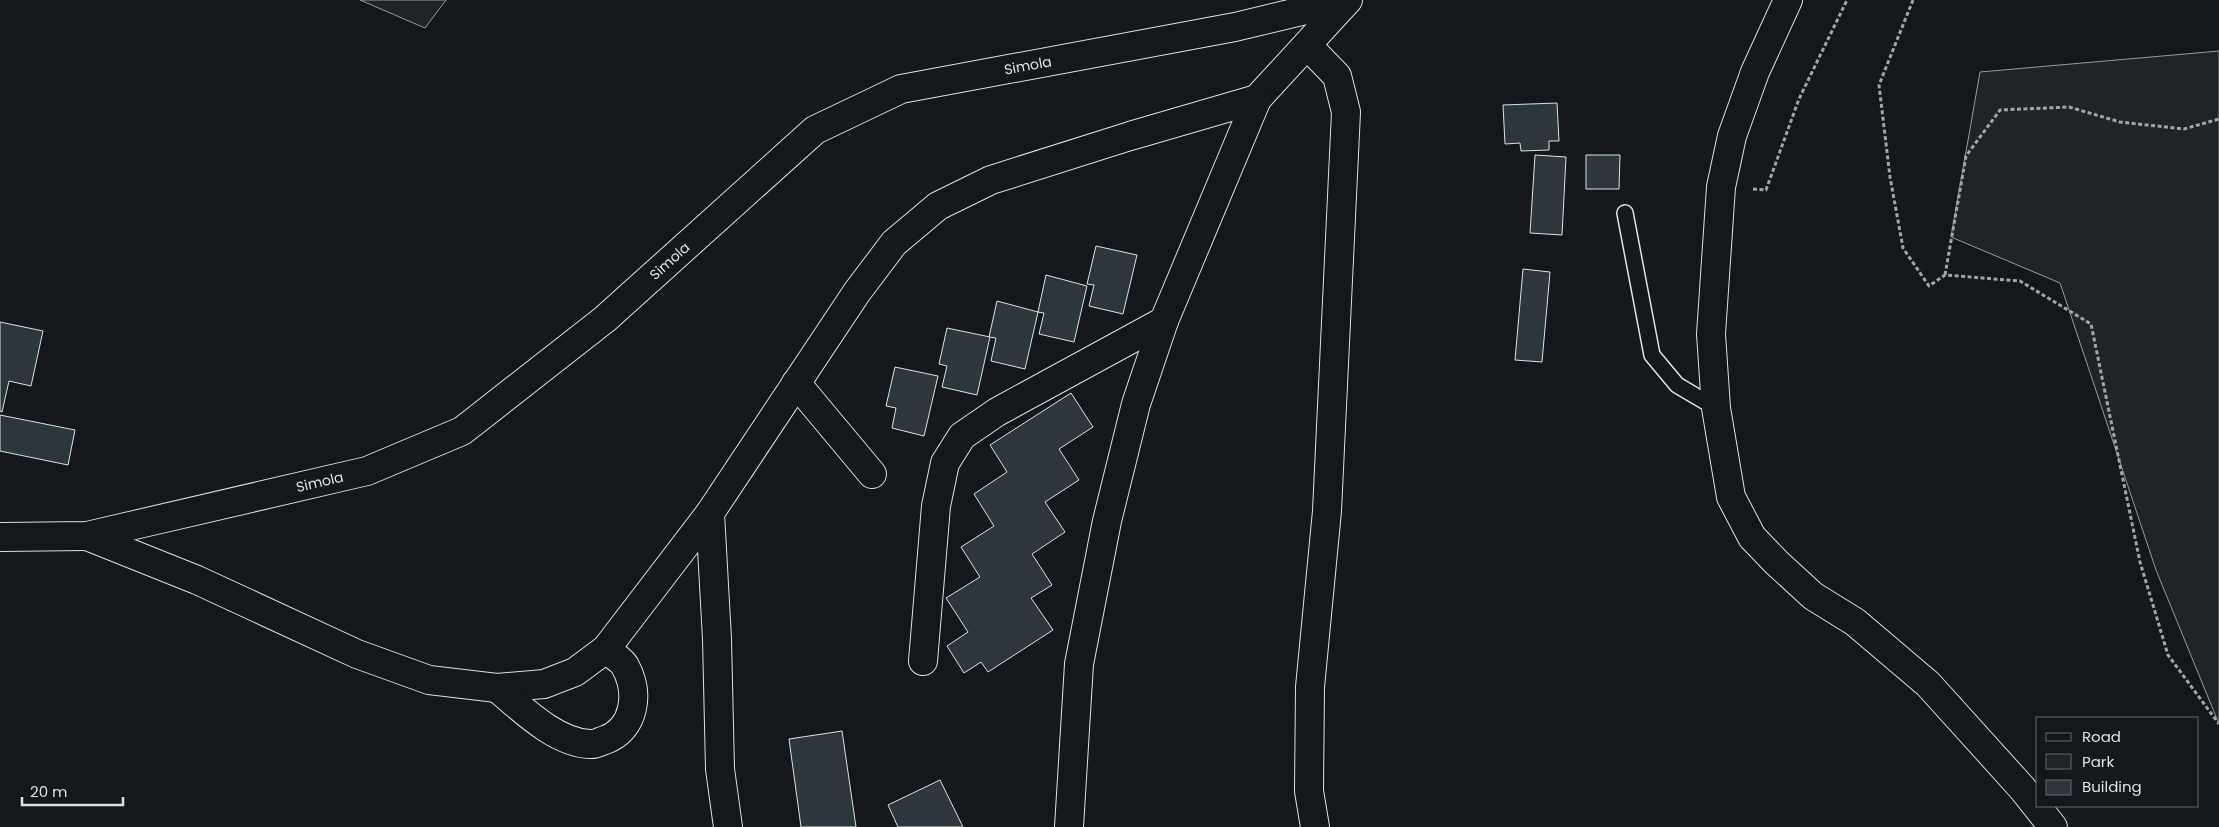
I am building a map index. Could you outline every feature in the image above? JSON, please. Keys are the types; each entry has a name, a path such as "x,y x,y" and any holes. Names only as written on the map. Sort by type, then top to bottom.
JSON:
{"street":[{"path":"1070,827 1079,664 1108,521 1136,404 1164,321 1257,98 1347,0"},
{"name":"Simola","path":"0,537 88,536 367,471 462,431 605,319 815,130 902,89 1226,29 1347,0"},
{"path":"1788,0 1754,72 1732,136 1721,187 1711,334 1716,408 1731,497 1752,537 1776,562 1813,596 1855,622 1928,684 2036,806"},
{"path":"1307,45 1337,76 1346,112 1327,511 1310,687 1309,791 1315,827"},
{"path":"88,536 197,580 357,654 429,680 497,688 544,684 575,672 606,649 710,513 857,292 894,243 938,206 991,180 1121,138 1257,98"},
{"path":"923,660 936,506 945,463 962,436 997,412 1164,321"},
{"path":"796,383 872,474"},
{"path":"710,513 717,639 720,769 728,827"},
{"path":"497,688 538,722 560,736 591,745 616,736 632,714 633,690 625,665 606,649"},
{"path":"2037,807 2053,827"}],"lane":[{"path":"1625,213 1652,355 1676,385 1716,408"}],"path":[{"path":"1721,187 1766,190 1799,99 1847,0"},
{"path":"1913,0 1878,85 1890,177 1902,248 1929,286 1945,275 2020,281 2091,324 2140,562 2168,655 2219,724"},
{"path":"1945,275 1966,156 2000,110 2069,107 2120,122 2184,129 2219,119"}],"green space":[{"path":"360,0 446,0 425,28"},
{"path":"2219,51 2219,724 2156,570 2060,283 1951,237 1980,72"}],"building":[{"path":"1557,103 1559,141 1549,141 1549,150 1521,151 1520,143 1505,144 1503,105"},
{"path":"1535,155 1566,157 1562,235 1530,233"},
{"path":"1586,155 1620,155 1619,189 1586,189"},
{"path":"1096,246 1137,255 1123,314 1089,306 1094,285 1087,284"},
{"path":"1523,269 1550,272 1542,362 1515,360"},
{"path":"1046,275 1087,286 1074,342 1039,334 1044,313 1038,312"},
{"path":"997,301 1038,312 1025,369 991,361 996,338 989,337"},
{"path":"0,322 43,331 31,386 9,381 2,412 0,411"},
{"path":"947,328 990,337 977,395 942,387 947,366 939,364"},
{"path":"895,367 938,376 924,436 892,428 896,408 886,406"},
{"path":"1071,393 1093,427 1059,449 1079,480 1045,502 1065,532 1032,554 1052,585 1031,598 1053,630 988,672 981,662 964,673 947,646 968,632 946,598 980,577 961,547 994,526 974,494 1007,472 990,445"},
{"path":"0,415 75,430 68,465 0,451"},
{"path":"842,731 856,827 801,827 789,739"},
{"path":"940,780 963,827 898,827 888,805"}]}
